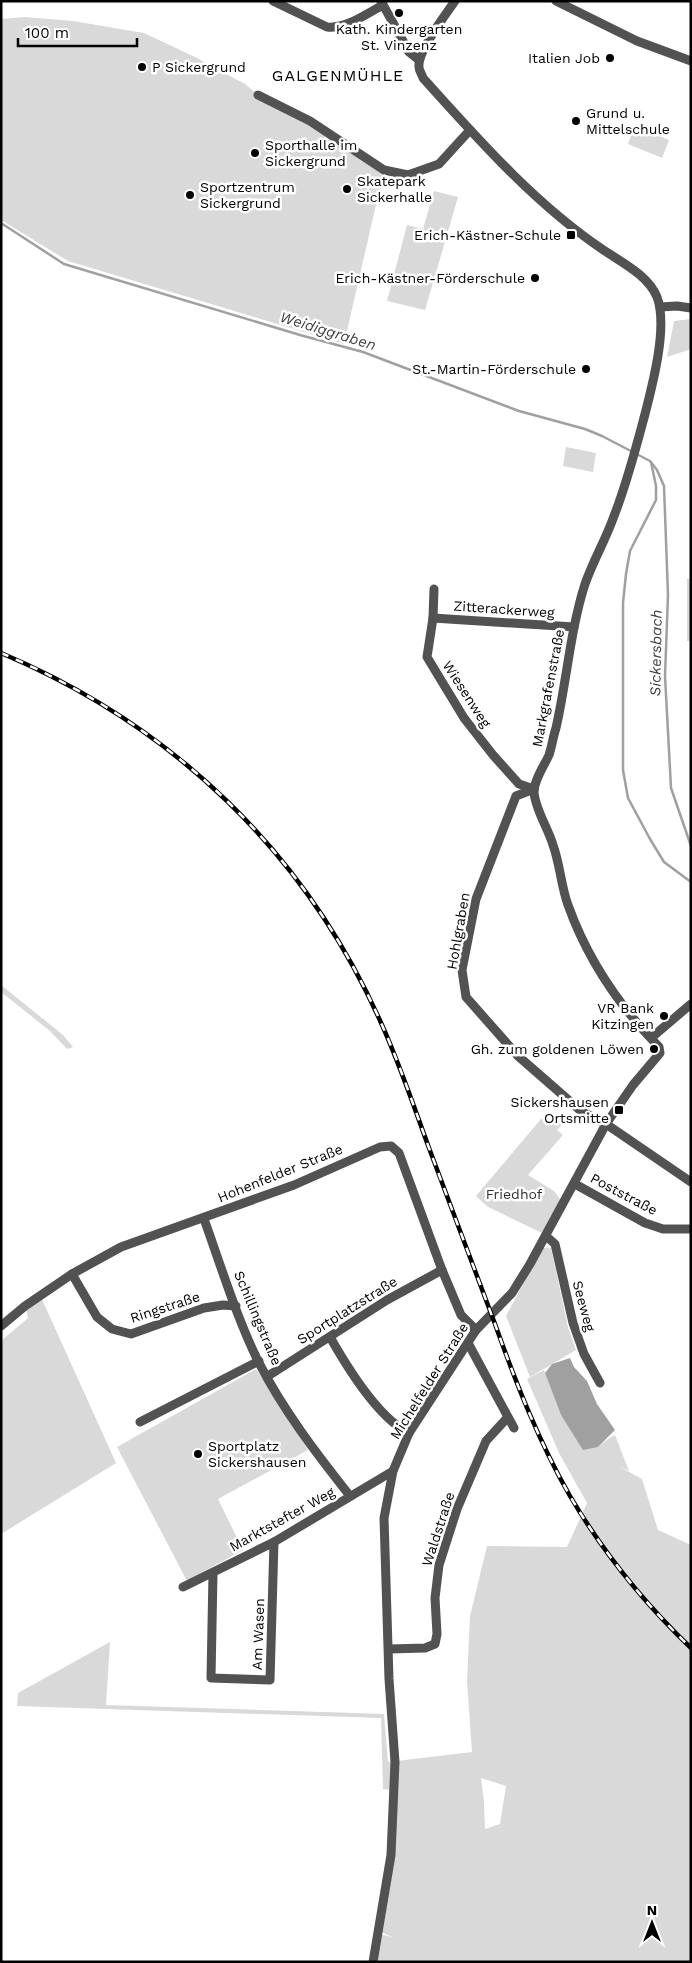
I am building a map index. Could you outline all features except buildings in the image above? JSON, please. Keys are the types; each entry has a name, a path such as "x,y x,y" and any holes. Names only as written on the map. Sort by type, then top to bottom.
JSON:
{"street":[{"path":"273,1 335,28 352,21 382,3 409,52 419,60"},
{"path":"455,1 427,44 419,60 419,68 423,78 470,130 555,215 640,274 653,288 660,307 691,308"},
{"path":"556,1 636,41 690,60"},
{"path":"258,95 310,121 384,170 408,175 439,164 470,130"},
{"name":"Markgrafenstraße","path":"534,789 550,751 574,627 586,582 614,519 634,459 649,397 660,337 662,317 660,307"},
{"name":"Wiesenweg","path":"434,589 433,618 427,657 464,718 493,755 519,784 534,789"},
{"name":"Zitterackerweg","path":"433,618 574,627"},
{"path":"534,789 536,800 553,844 566,902 587,948 631,1016 651,1038 691,1004"},
{"name":"Hohlgraben","path":"534,789 516,796 476,899 462,970 466,998 518,1056 581,1111 606,1124 691,1182"},
{"name":"Michelfelder Straße","path":"373,1962 391,1855 395,1762 384,1518 393,1470 409,1432 476,1330 512,1293 575,1184 606,1124 622,1099 660,1053 659,1047 651,1038"},
{"name":"Hohenfelder Straße","path":"1,1326 72,1274 121,1247 163,1231 204,1219 294,1185 380,1147 391,1146 398,1154 461,1315 476,1330"},
{"name":"Poststraße","path":"575,1184 645,1223 663,1229 691,1229"},
{"name":"Schillingstraße","path":"204,1219 258,1361 284,1407 322,1461 350,1496"},
{"name":"Seeweg","path":"546,1236 555,1244 573,1323 584,1354 600,1383"},
{"name":"Sportplatzstraße","path":"268,1376 387,1300 442,1270"},
{"name":"Ringstraße","path":"72,1274 97,1317 112,1329 131,1334 204,1308 223,1305 236,1306"},
{"path":"330,1337 348,1368 391,1422 409,1432"},
{"path":"468,1343 514,1428"},
{"path":"140,1422 258,1361"},
{"name":"Waldstraße","path":"389,1649 425,1648 435,1644 437,1634 435,1598 439,1565 457,1509 486,1440 507,1418"},
{"name":"Marktstefter Weg","path":"183,1587 274,1542 393,1470"},
{"name":"Am Wasen","path":"213,1572 211,1678 270,1680 274,1542"}],"green space":[{"name":"Sportzentrum Sickergrund","path":"25,17 73,21 144,33 195,57 245,84 258,95 384,170 344,344 68,261 1,220 1,19"},
{"path":"635,126 669,140 662,158 628,144"},
{"path":"434,191 458,197 425,310 387,301 407,225 423,229"},
{"path":"691,319 691,349 667,357 674,321"},
{"path":"566,447 596,453 593,472 563,466"},
{"path":"687,579 691,579 691,641 687,641"},
{"path":"1,985 63,1035 73,1047 67,1049 50,1031 1,992"},
{"name":"Friedhof","path":"541,1119 564,1122 557,1130 563,1135 528,1175 554,1191 562,1202 542,1233 488,1207 476,1196"},
{"path":"542,1248 551,1248 568,1327 576,1350 530,1377 506,1316"},
{"path":"40,1295 116,1463 1,1534 1,1341 28,1318 25,1306"},
{"path":"256,1369 308,1450 218,1499 243,1550 187,1581 117,1447"},
{"path":"544,1370 561,1415 570,1428 598,1447 615,1435 629,1471 618,1466 642,1479 658,1530 691,1545 691,1962 373,1962 379,1934 392,1937 379,1931 393,1790 383,1789 381,1718 17,1706 18,1693 110,1642 106,1705 384,1714 388,1762 472,1752 467,1681 470,1616 487,1546 567,1547 587,1503 559,1453 527,1379","holes":["481,1778 506,1786 500,1824 485,1829"]}],"shaded area":[{"path":"570,1358 574,1367 587,1381 597,1404 615,1430 598,1447 583,1450 561,1415 545,1373 552,1364"}],"waterway":[{"name":"Weidiggraben","path":"1,223 64,264 363,352 519,411 585,429 650,461 657,470 664,486 668,595 665,676 671,788 691,846"},
{"path":"651,462 656,486 656,500 630,551 623,603 623,770 628,798 650,839 664,862 691,882"}],"railway":[{"path":"1,653 64,683 123,718 178,757 228,802 274,851 315,905 351,963 389,1040 511,1368 548,1455 570,1496 610,1557 657,1613 691,1648"}],"place":[{"name":"Kath. Kindergarten St. Vinzenz","path":"399,13"},
{"name":"Italien Job","path":"610,58"},
{"name":"P Sickergrund","path":"142,67"},
{"name":"Grund u. Mittelschule","path":"576,121"},
{"name":"Sporthalle im Sickergrund","path":"255,153"},
{"name":"Skatepark Sickerhalle","path":"347,189"},
{"name":"Sportzentrum Sickergrund","path":"190,195"},
{"name":"Erich-Kästner-Schule","path":"571,235"},
{"name":"Erich-Kästner-Förderschule","path":"535,278"},
{"name":"St.-Martin-Förderschule","path":"586,369"},
{"name":"VR Bank Kitzingen","path":"664,1016"},
{"name":"Gh. zum goldenen Löwen","path":"654,1049"},
{"name":"Sickershausen Ortsmitte","path":"619,1110"},
{"name":"Sportplatz Sickershausen","path":"198,1454"}],"district":[{"name":"GALGENMÜHLE","path":"338,75"}],"water label":[{"name":"Sickersbach","path":"656,653"}]}
